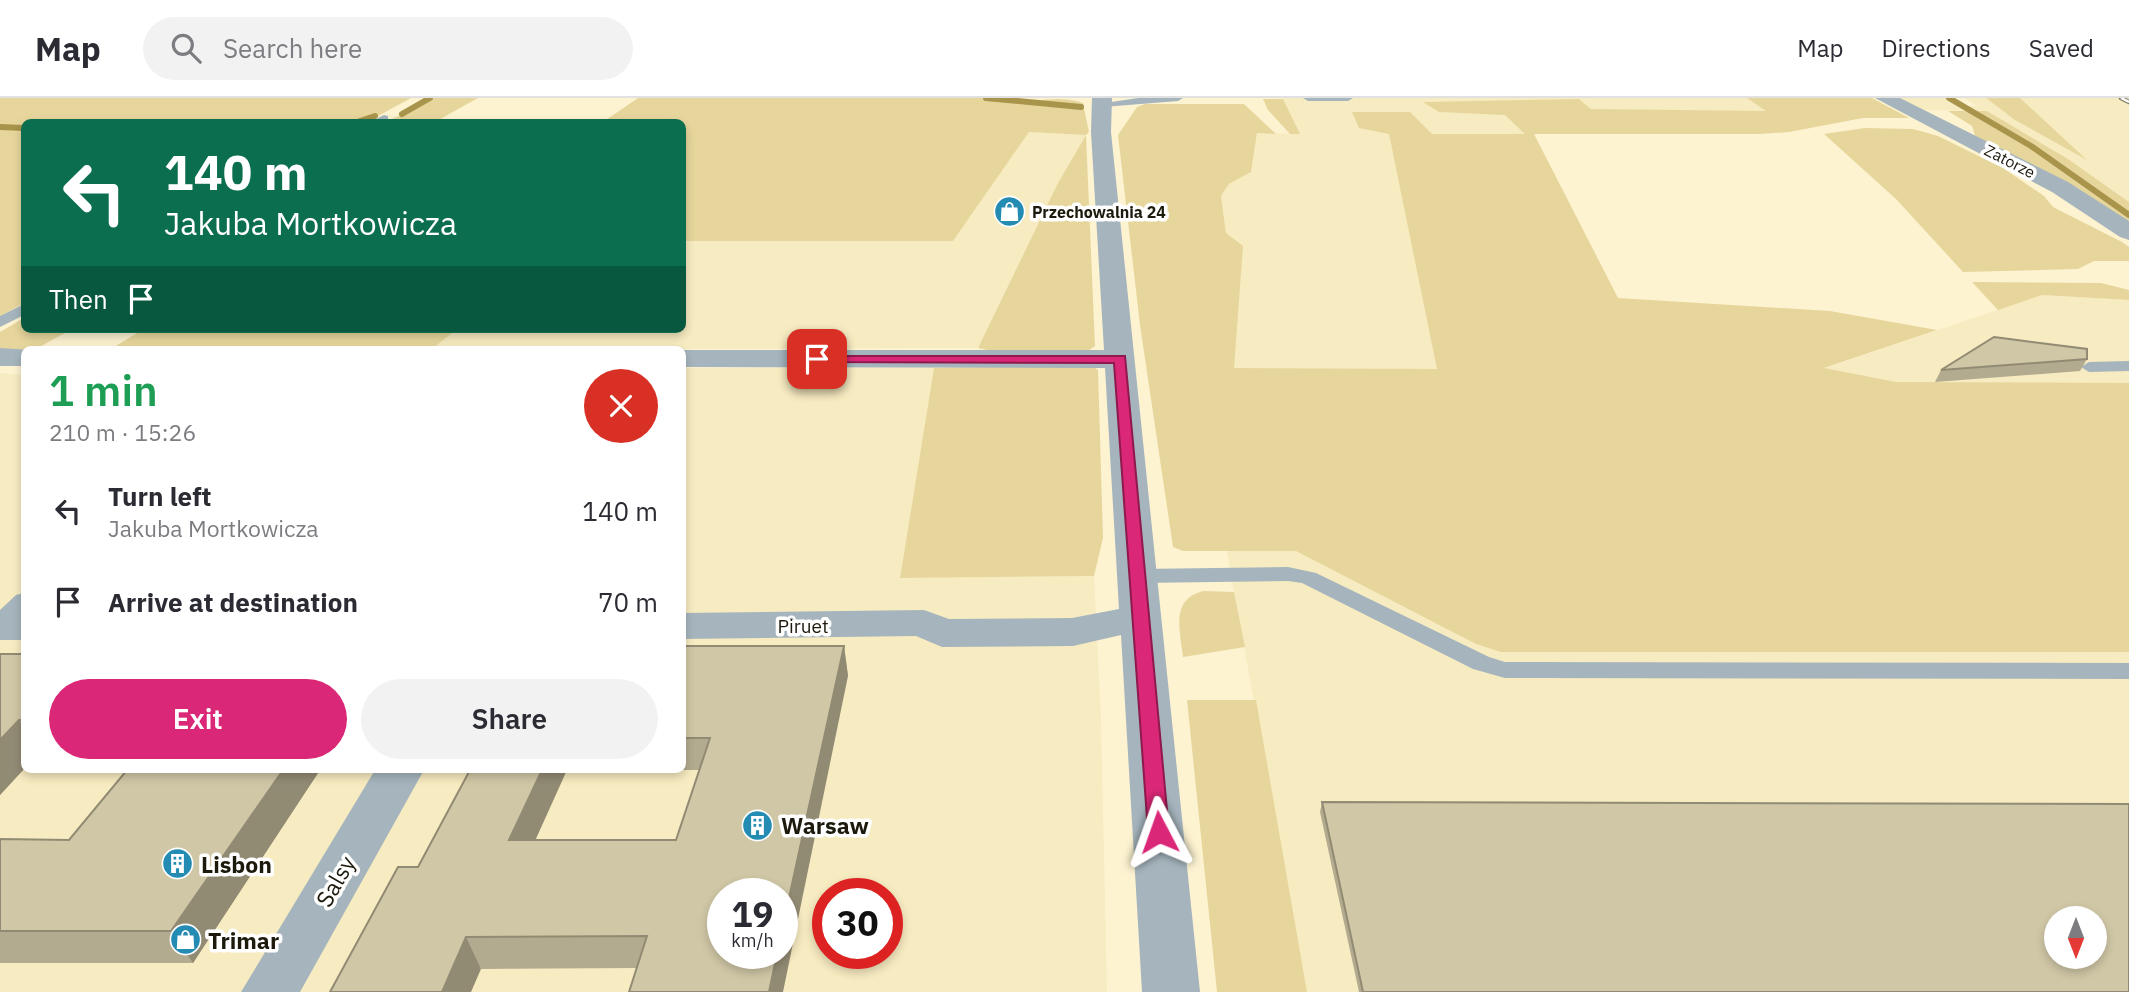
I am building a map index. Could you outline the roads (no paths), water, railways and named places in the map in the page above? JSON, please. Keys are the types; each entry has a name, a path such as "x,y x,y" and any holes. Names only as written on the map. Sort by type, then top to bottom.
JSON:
{"street":[{"name":"Zatorze","path":"1885,98 2060,187 2129,232"},
{"path":"1099,100 1120,359 1130,607 1171,992"},
{"path":"0,357 21,357"},
{"path":"686,358 1120,359"},
{"name":"Piruet","path":"686,626 924,623 942,633 1073,632 1130,607"},
{"path":"0,625 21,627"},
{"name":"Salsy","path":"270,992 398,773"}],"lane":[{"path":"1099,100 1178,98"},
{"path":"1308,98 1348,98"},
{"path":"0,322 21,311"},
{"path":"2089,367 2129,366"},
{"path":"1130,607 1288,574 1308,578 1481,663 1505,670 2129,671"},
{"path":"0,625 21,603"}],"waterway":[{"path":"402,114 430,98"},
{"path":"986,98 1081,107"},
{"path":"1949,98 2031,146 2129,215"},
{"path":"366,119 375,116"},
{"path":"0,127 21,128"}],"railway":[{"path":"2121,98 2129,102"}],"place":[{"name":"Przechowalnia 24","path":"1009,212"},
{"name":"Warsaw","path":"758,825"},
{"name":"Lisbon","path":"178,864"},
{"name":"Trimar","path":"185,940"}]}
